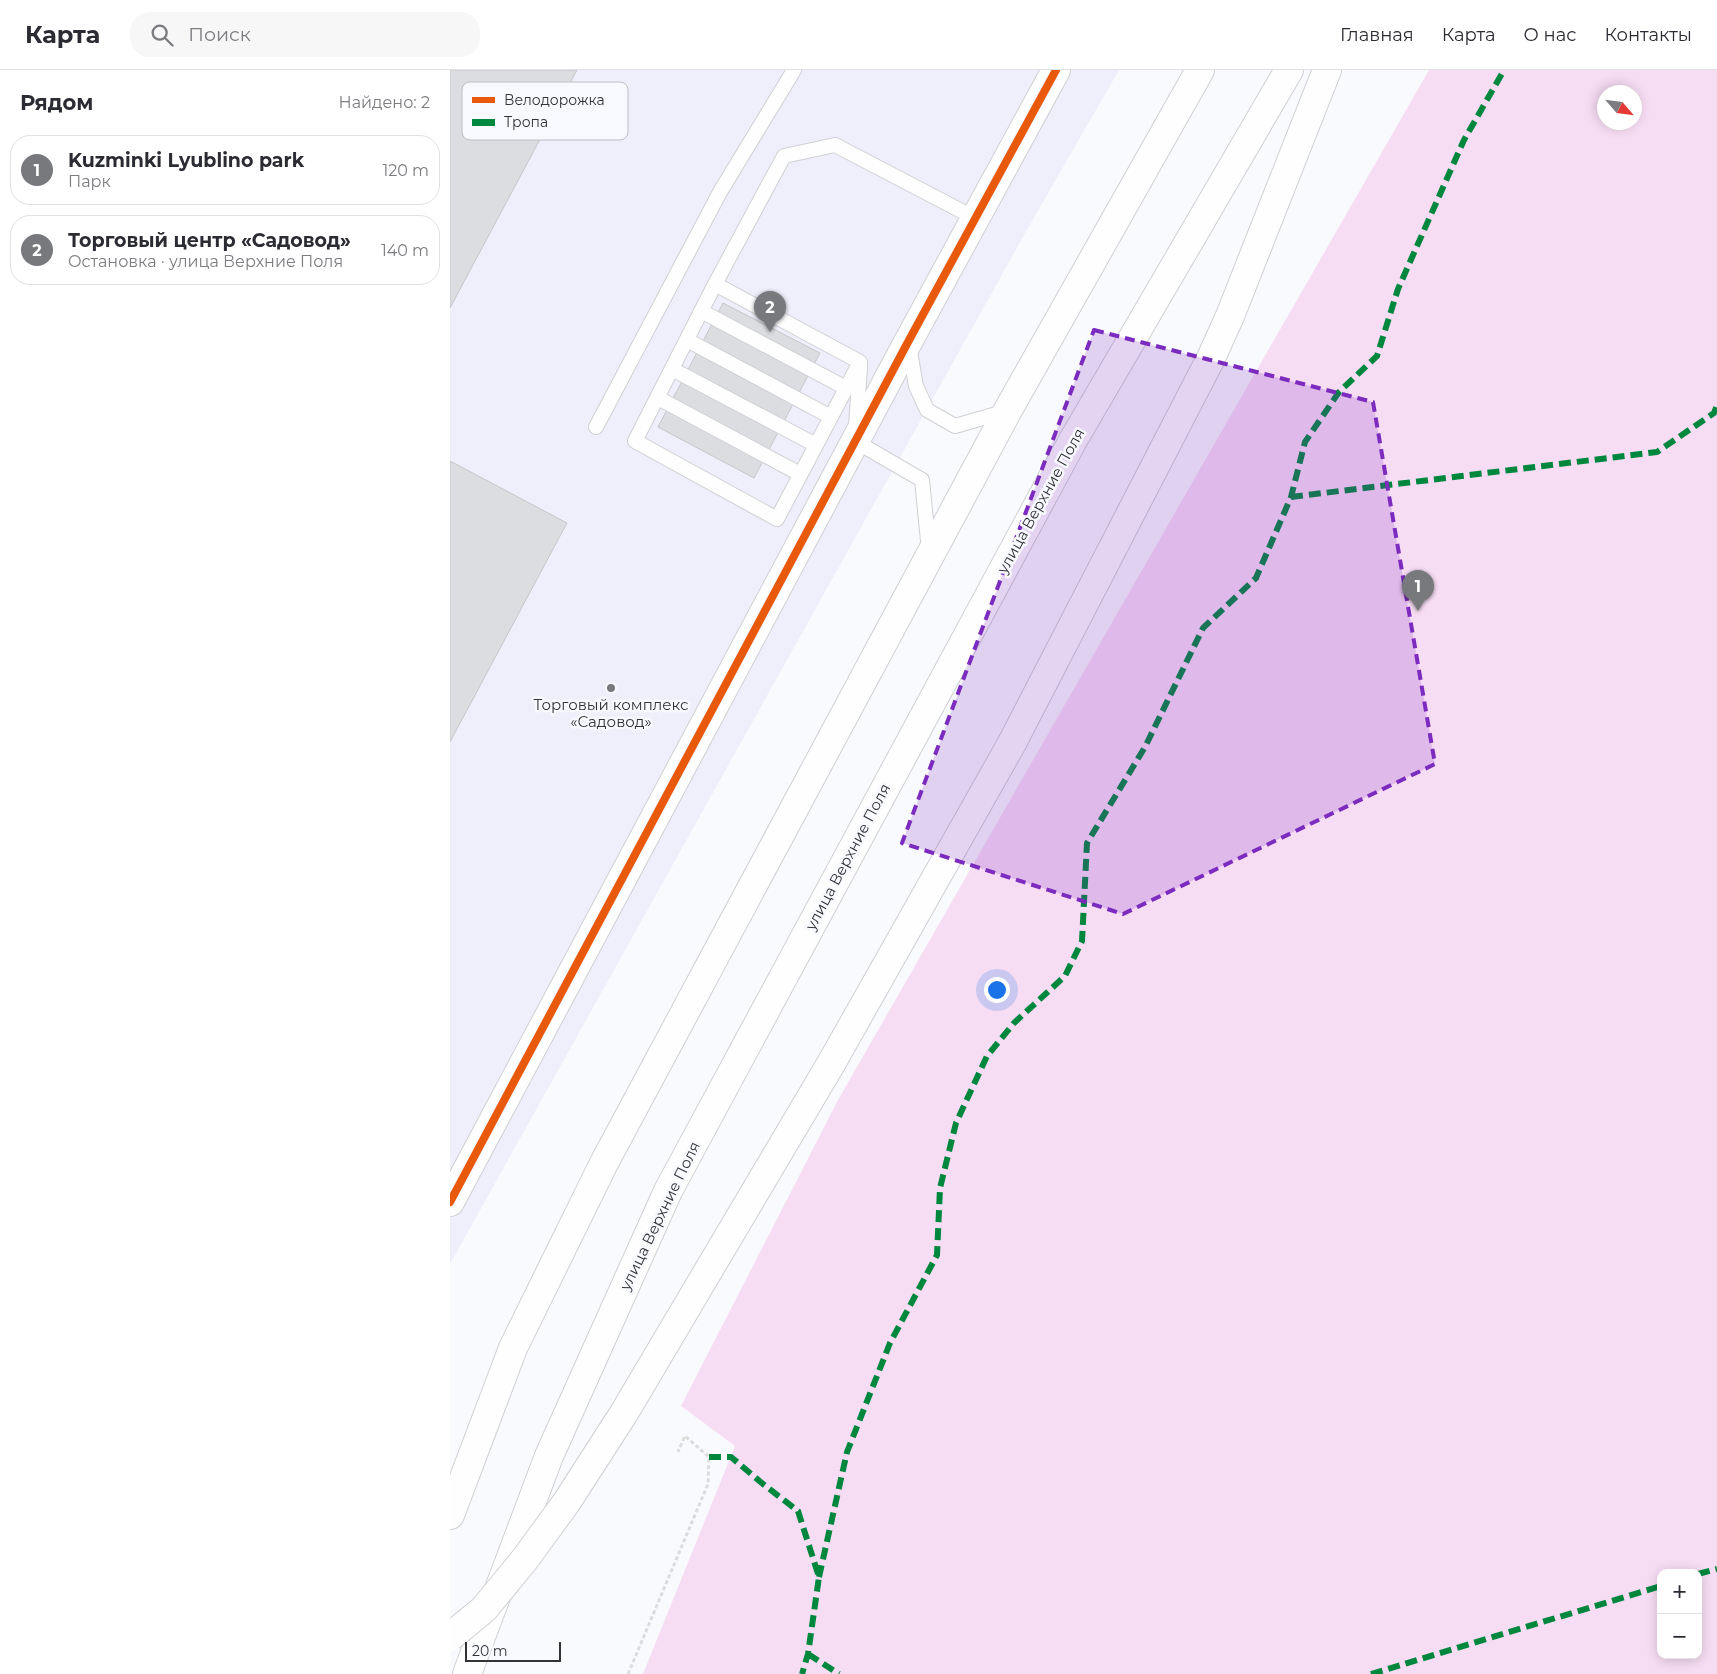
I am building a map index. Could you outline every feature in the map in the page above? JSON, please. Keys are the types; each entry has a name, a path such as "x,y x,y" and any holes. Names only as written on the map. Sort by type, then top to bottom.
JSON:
{"main road":[{"path":"450,1202 908,342 1056,70"},
{"path":"450,1515 513,1348 600,1172 929,554 1200,70"},
{"name":"улица Верхние Поля","path":"467,1674 549,1456 668,1191 1072,442 1289,70"},
{"path":"450,1637 484,1609 525,1559 566,1503 624,1413 832,1062 1012,743 1211,358 1230,316 1327,70"},
{"path":"450,1160 461,1155 495,1118"}],"lane":[{"path":"596,427 720,192 794,70"},
{"path":"860,362 777,519 635,441 715,284 784,156 835,145 976,218"},
{"path":"715,284 860,362"},
{"path":"702,311 846,388"},
{"path":"687,340 831,416"},
{"path":"908,342 916,386 927,410 955,426 1008,410"},
{"path":"860,362 855,442 922,480 929,554"},
{"path":"672,369 816,445"},
{"path":"658,398 800,474"}],"path":[{"path":"628,1674 708,1484 709,1456 685,1436 678,1452"}],"highlighted area":[{"path":"1094,330 1373,402 1435,764 1123,914 902,843"}],"shaded area":[{"name":"Торговый комплекс «Садовод»","path":"450,70 1119,70 1028,228 450,1264"},
{"path":"1429,70 1717,70 1717,1674 643,1674 735,1446 681,1406 838,1100"}],"building":[{"path":"450,70 577,70 571,82 462,82 462,140 540,140 450,308"},
{"path":"723,303 820,353 754,478 658,427"},
{"path":"450,461 567,523 450,742"}],"marked path":[{"path":"819,1577 847,1452 890,1343 937,1255 940,1188 956,1123 987,1056 1014,1023 1065,976 1082,941 1087,843 1145,747 1203,628 1256,578 1291,497 1305,442 1339,392 1377,356 1398,289 1464,140 1504,70"},
{"path":"1291,497 1657,452 1714,413 1717,405"},
{"path":"709,1457 731,1457 798,1511 819,1577 808,1654 802,1674"},
{"path":"1702,1573 1717,1569"},
{"path":"1371,1674 1657,1587"},
{"path":"808,1654 839,1674"}],"cycle path":[{"path":"450,1202 908,342 1056,70"}],"place":[{"name":"Торговый центр «Садовод»","path":"770,332"},
{"name":"Kuzminki Lyublino park","path":"1418,611"},
{"name":"Торговый комплекс «Садовод»","path":"611,688"}]}
